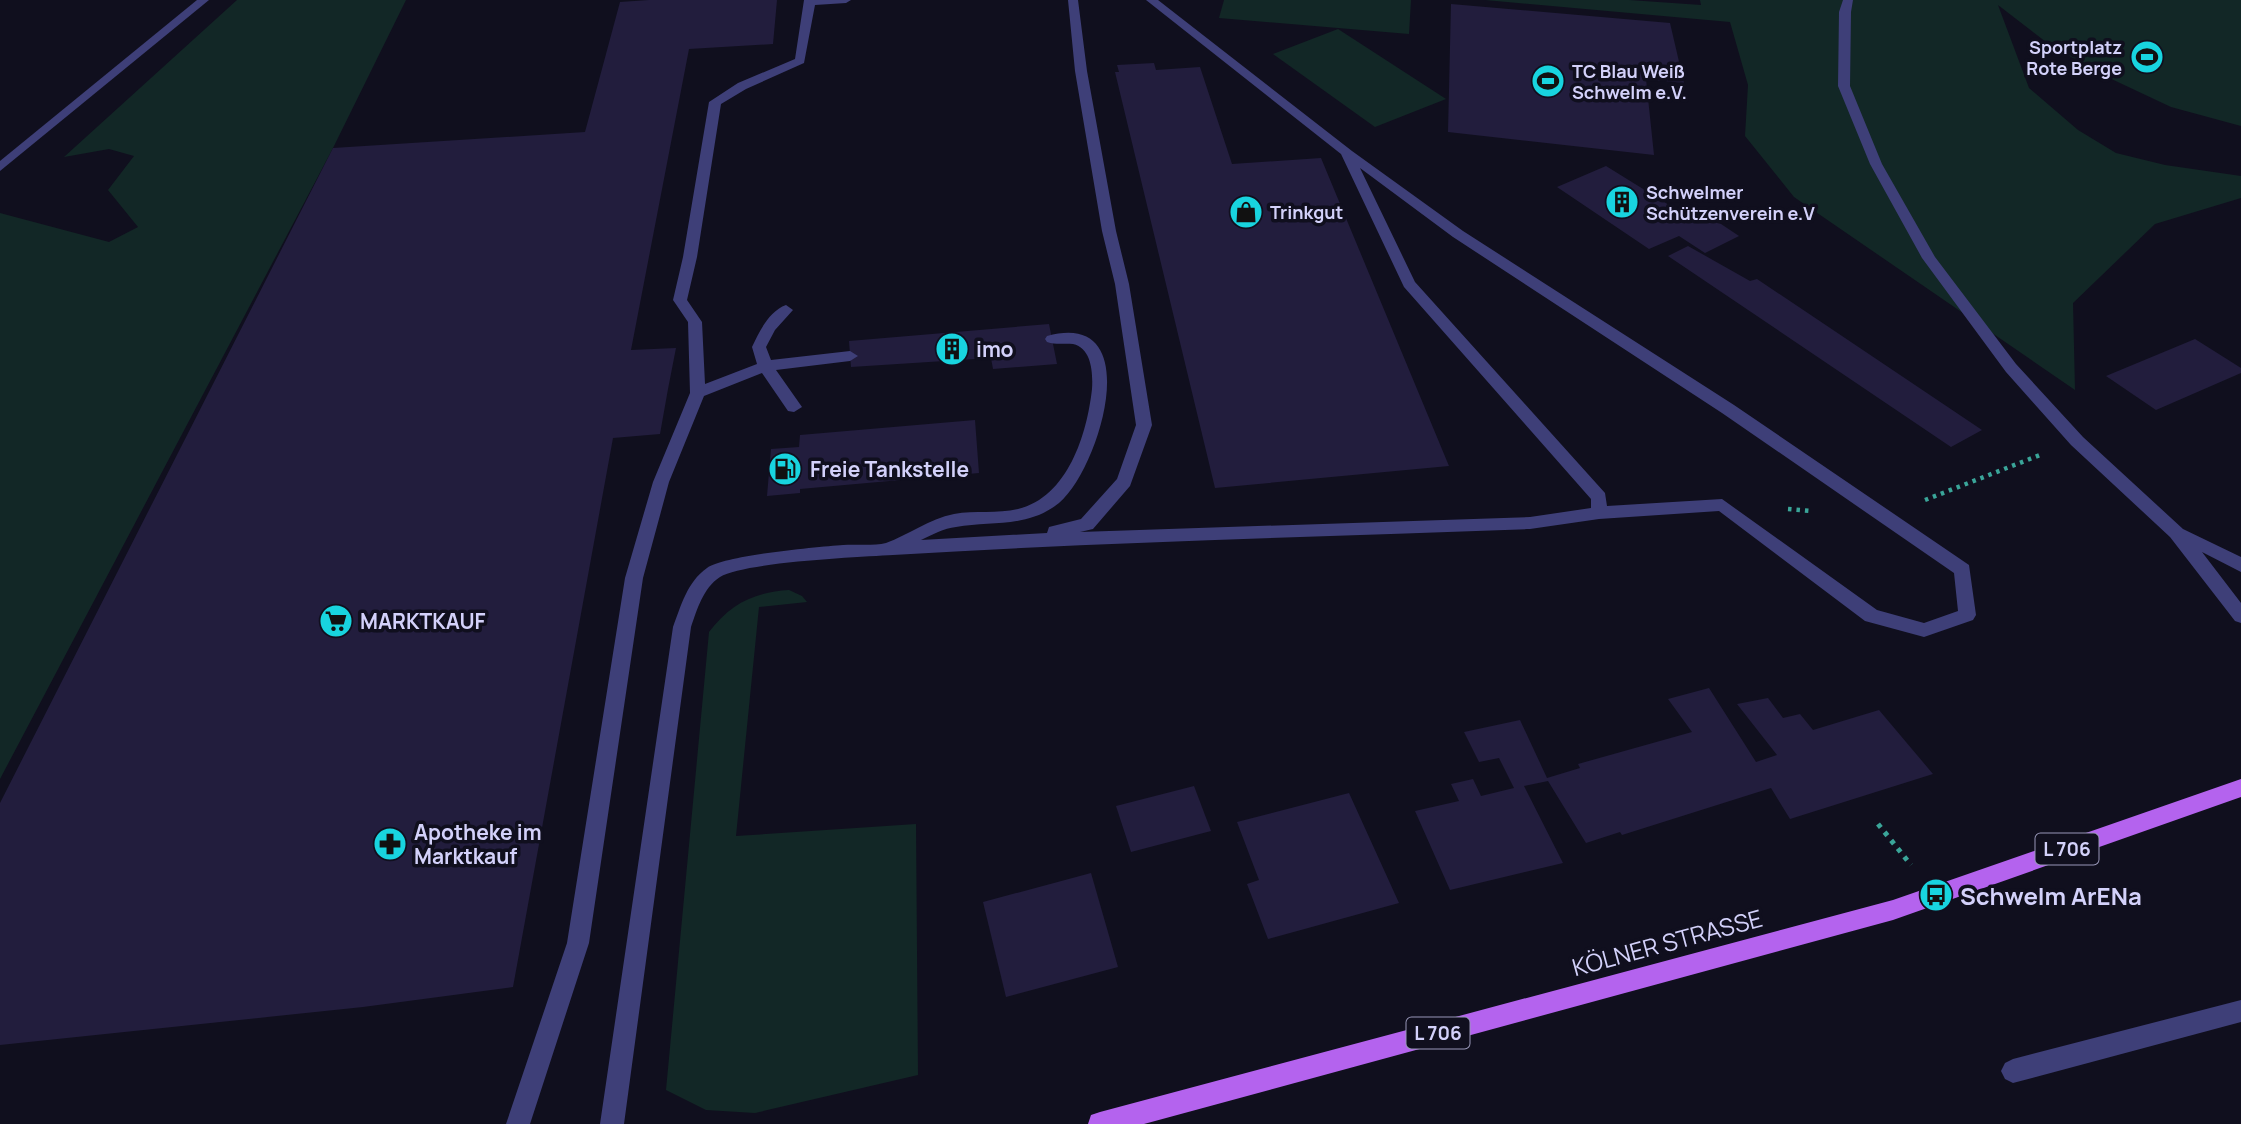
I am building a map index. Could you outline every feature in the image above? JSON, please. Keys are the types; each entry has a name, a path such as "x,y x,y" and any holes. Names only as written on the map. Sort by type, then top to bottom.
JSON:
{"main road":[{"name":"KÖLNER STRASSE","path":"1100,1124 1776,942 1936,895 2241,788"}],"street":[{"path":"0,167 204,0"},
{"path":"518,1124 578,943 634,578 661,482 698,394 695,322 680,300 690,257 715,102 742,86 800,61 809,1 846,0"},
{"path":"1015,541 1087,524 1124,482 1143,425 1122,284 1109,231 1081,71 1073,0"},
{"path":"612,1124 682,627 695,592 715,572 747,563 840,552 1015,541 1530,523 1598,513 1722,505 1871,616 1924,630 1967,615 1963,570 1728,409 1458,234 1346,152 1151,0"},
{"path":"1848,0 1845,12 1844,86 1875,164 1928,258 2019,377 2077,441 2176,532 2241,616"},
{"path":"1346,152 1409,284 1599,497 1598,513"},
{"path":"786,310 769,328 759,346 765,366 794,407"},
{"path":"882,551 950,521 1014,518 1035,510 1058,495 1080,460 1094,425 1100,390 1097,363 1092,349 1077,339 1052,339"},
{"path":"698,394 765,366 850,356"},
{"path":"2176,532 2241,565"},
{"path":"2013,1071 2241,1011"}],"path":[{"path":"1878,824 1936,895"}],"green space":[{"path":"237,0 406,0 333,148 0,779 0,213 109,242 138,227 108,190 134,156 109,149 64,157"},
{"path":"1224,0 1411,0 1409,34 1219,18"},
{"path":"1485,0 1629,0 1701,5 1700,0 2241,0 2241,126 2171,107 2103,75 2050,45 1998,5 2029,88 2078,130 2116,153 2165,165 2241,176 2241,198 2155,224 2073,303 2075,390 1794,197 1745,136 1748,85 1730,22"},
{"path":"1338,29 1446,99 1375,127 1273,54"},
{"path":"789,590 802,596 807,602 759,607 736,836 916,824 918,1075 755,1113 706,1110 666,1090 709,632 725,614 744,601 765,593"}],"building":[{"name":"MARKTKAUF","path":"777,0 773,44 689,49 631,350 676,348 660,434 613,438 513,987 363,1007 0,1045 0,803 333,148 585,132 620,2"},
{"name":"TC Blau Weiß Schwelm e.V.","path":"1451,4 1670,23 1684,83 1646,79 1654,155 1448,132"},
{"path":"1154,63 1156,70 1200,67 1232,164 1321,158 1449,466 1215,488 1115,72 1119,72 1117,65"},
{"name":"Schwelmer Schützenverein e.V","path":"1606,166 1698,223 1712,218 1739,236 1705,253 1679,236 1649,249 1557,187"},
{"path":"1688,246 1750,281 1757,279 1982,430 1951,447 1668,256"},
{"name":"imo","path":"1049,324 1057,364 993,369 991,358 851,367 849,341"},
{"path":"2195,339 2241,368 2241,373 2156,410 2106,376"},
{"path":"975,420 979,473 800,489 800,493 767,496 771,449 799,447 800,435"},
{"path":"1709,688 1756,762 1777,755 1737,704 1768,698 1783,718 1800,714 1813,730 1879,710 1933,774 1790,819 1771,788 1622,835 1620,832 1586,843 1548,781 1524,786 1563,863 1450,890 1415,811 1459,801 1451,784 1473,779 1481,796 1514,788 1499,758 1479,762 1464,732 1520,720 1547,778 1580,768 1578,764 1692,732 1668,699"},
{"path":"1194,786 1211,831 1131,852 1116,806"},
{"path":"1349,793 1399,903 1268,939 1247,884 1259,880 1237,822"},
{"path":"1091,873 1118,967 1006,997 983,902"}],"place":[{"name":"Sportplatz Rote Berge","path":"2147,57"},
{"name":"TC Blau Weiß Schwelm e.V.","path":"1548,81"},
{"name":"Schwelmer Schützenverein e.V","path":"1622,202"},
{"name":"Trinkgut","path":"1246,212"},
{"name":"imo","path":"952,349"},
{"name":"Freie Tankstelle","path":"785,469"},
{"name":"MARKTKAUF","path":"336,621"},
{"name":"Apotheke im Marktkauf","path":"390,844"},
{"name":"Schwelm ArENa","path":"1936,895"}]}
